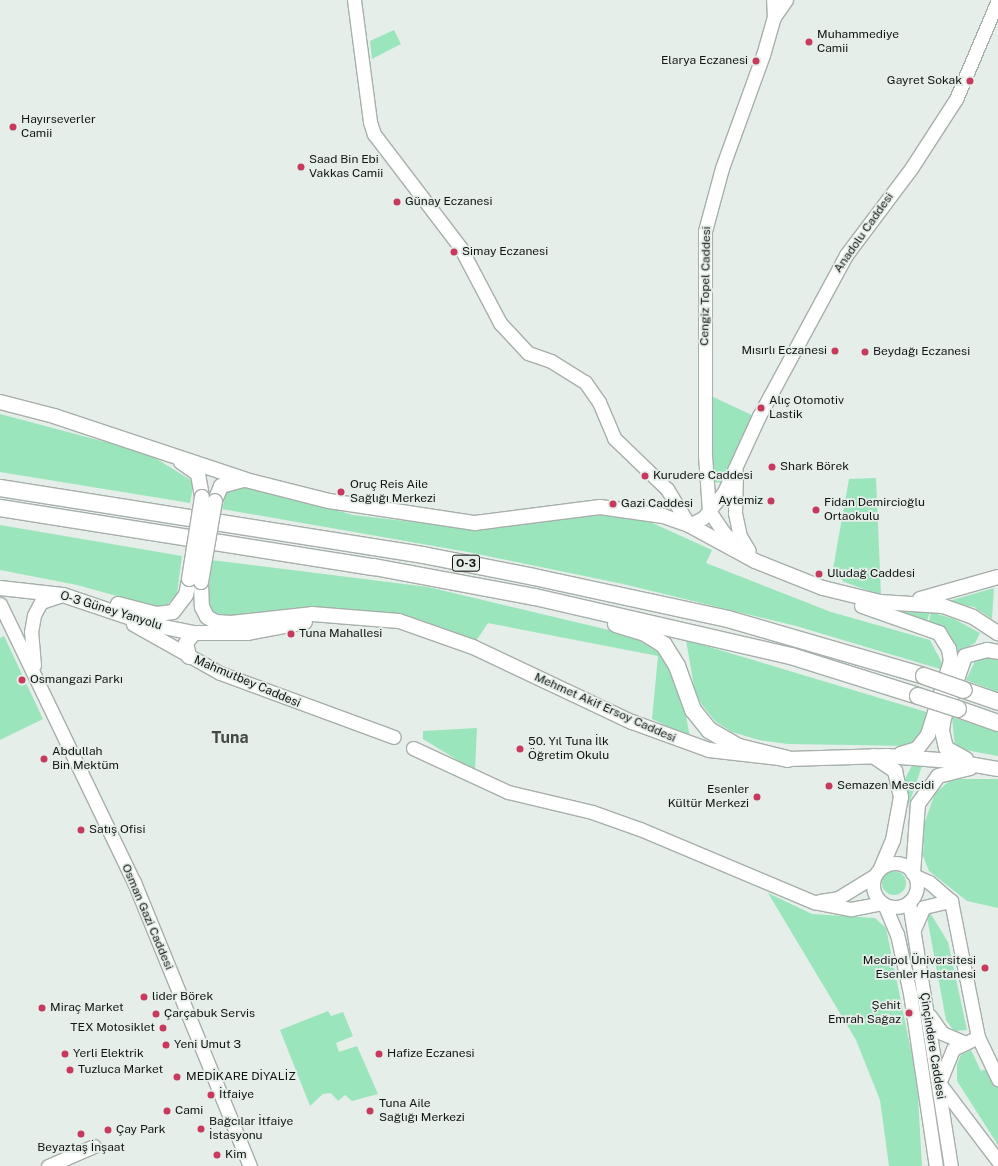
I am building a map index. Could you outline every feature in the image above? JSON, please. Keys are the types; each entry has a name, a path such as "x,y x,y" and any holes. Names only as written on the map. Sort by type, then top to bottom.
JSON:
{"highway":[{"name":"O-3","path":"0,488 423,555 534,577 728,619 924,676 998,702"},
{"name":"O-3","path":"0,508 374,567 535,597 791,656 998,723"},
{"path":"535,597 559,609 628,627 656,639 671,654 693,710 709,730 739,747 788,759"}],"main road":[{"path":"354,0 370,122 374,134 460,247 500,323 528,353 551,361 585,382 599,402 614,438 651,470 689,525"},
{"name":"Cengiz Topel Caddesi","path":"709,511 705,455 705,230 722,168 774,16 773,0"},
{"path":"774,16 786,0"},
{"name":"Anadolu Caddesi","path":"736,470 759,416 846,255 912,167 956,99 998,0"},
{"path":"0,402 159,450 246,480 329,501 442,520 495,522 600,507 663,516 689,525 755,561 823,588 880,602 943,606 973,617 998,633"},
{"path":"159,450 198,474 208,499 195,581 202,608 207,617 216,622 231,623 306,614 339,617"},
{"path":"689,525 709,511 736,470"},
{"path":"736,470 738,529 755,561"},
{"path":"208,499 221,486 246,480"},
{"path":"663,516 673,500"},
{"path":"709,511 724,533 755,561"},
{"path":"903,603 998,576"},
{"path":"63,595 105,600 157,614 173,612 195,581"},
{"name":"O-3 Güney Yanyolu","path":"0,588 63,595 149,624 194,633 248,634 339,617"},
{"path":"823,588 842,599 939,633 949,649 951,661 923,744 910,753 887,756"},
{"name":"Mahmutbey Caddesi","path":"63,595 141,627 189,657 286,700 394,737"},
{"name":"Osman Gazi Caddesi","path":"34,673 31,632 34,615 41,602 63,595"},
{"name":"Osman Gazi Caddesi","path":"0,604 134,882 250,1166"},
{"name":"Mehmet Akif Ersoy Caddesi","path":"339,617 399,621 431,631 493,656 632,722 702,748 788,759 887,756 983,766 998,769"},
{"path":"189,657 186,643 194,633"},
{"path":"983,766 946,748 942,730 965,656 987,650 998,652"},
{"path":"413,748 508,792 592,812 640,829 814,902 851,909 883,904 894,907 910,901 951,901"},
{"path":"872,756 895,771 902,797 893,840 877,872 874,893 883,904"},
{"path":"910,901 916,893 914,875 915,818 926,790 938,776 983,766"},
{"path":"814,902 838,898 877,872 899,863 914,875 930,882 951,901 978,1036 998,1079"},
{"name":"Çinçindere Caddesi","path":"910,901 913,932 939,1083 951,1166"},
{"path":"913,932 924,907 951,901"},
{"name":"Çinçindere Caddesi","path":"883,904 897,934 911,999 936,1166"},
{"path":"927,1011 942,1033 963,1042"},
{"path":"978,1036 963,1042 946,1059 939,1083 998,1161"},
{"path":"48,1166 94,1146"}],"green space":[{"path":"394,30 401,44 372,59 370,41"},
{"path":"711,396 754,416 723,483 712,482"},
{"path":"0,414 147,453 194,482 190,503 0,472"},
{"path":"876,478 881,595 844,582 833,569 849,479"},
{"path":"241,483 353,515 483,530 580,516 616,516 648,521 712,550 706,563 831,612 930,640 943,665 940,669 796,626 623,584 468,552 222,509 228,487"},
{"path":"0,525 182,556 177,594 165,607 153,606 77,585 0,570"},
{"path":"211,560 428,587 630,635 663,655 684,706 690,737 652,719 658,656 488,623 476,641 403,615 305,608 225,616 213,614 208,605"},
{"path":"994,588 992,619 974,607 945,602"},
{"path":"890,609 930,612 927,621"},
{"path":"931,612 954,619 980,633 975,643 958,652 949,634 929,621"},
{"path":"4,636 43,719 0,740 0,638"},
{"path":"686,640 933,714 914,746 788,744 759,740 732,732 716,722 702,705 695,692"},
{"path":"984,655 998,658 998,692 966,680 977,657"},
{"path":"952,717 998,732 998,756 955,748"},
{"path":"477,728 475,771 423,739 423,731"},
{"path":"912,765 922,766 908,807 905,779"},
{"path":"952,779 998,779 998,908 967,901 929,871 923,856 924,824 935,793"},
{"path":"894,871 903,874 906,883 903,892 894,895 885,892 882,883 885,874"},
{"path":"768,893 812,914 875,918 886,928 917,1080 922,1166 889,1166 880,1100 856,1040"},
{"path":"929,911 948,942 967,1030 954,1031 946,1020 927,917"},
{"path":"328,1011 331,1016 343,1012 353,1036 336,1043 339,1052 357,1046 378,1094 352,1101 345,1095 338,1101 331,1093 323,1094 310,1106 280,1030"},
{"path":"971,1050 981,1071 993,1066 998,1077 998,1145 957,1081 957,1064 961,1055"}],"place":[{"name":"Muhammediye Camii","path":"809,42"},
{"name":"Elarya Eczanesi","path":"756,61"},
{"name":"Gayret Sokak","path":"970,81"},
{"name":"Hayırseverler Camii","path":"13,127"},
{"name":"Saad Bin Ebi Vakkas Camii","path":"301,167"},
{"name":"Günay Eczanesi","path":"397,202"},
{"name":"Simay Eczanesi","path":"454,252"},
{"name":"Mısırlı Eczanesi","path":"835,351"},
{"name":"Beydağı Eczanesi","path":"865,352"},
{"name":"Alıç Otomotiv Lastik","path":"761,408"},
{"name":"Shark Börek","path":"772,467"},
{"name":"Kurudere Caddesi","path":"645,476"},
{"name":"Oruç Reis Aile Sağlığı Merkezi","path":"341,492"},
{"name":"Aytemiz","path":"771,501"},
{"name":"Gazi Caddesi","path":"613,504"},
{"name":"Fidan Demircioğlu Ortaokulu","path":"816,510"},
{"name":"Uludağ Caddesi","path":"819,574"},
{"name":"Tuna Mahallesi","path":"291,634"},
{"name":"Osmangazi Parkı","path":"22,680"},
{"name":"50. Yıl Tuna İlk Öğretim Okulu","path":"520,749"},
{"name":"Abdullah Bin Mektüm","path":"44,759"},
{"name":"Semazen Mescidi","path":"829,786"},
{"name":"Esenler Kültür Merkezi","path":"757,797"},
{"name":"Satış Ofisi","path":"81,830"},
{"name":"Medipol Üniversitesi Esenler Hastanesi","path":"985,968"},
{"name":"lider Börek","path":"144,997"},
{"name":"Miraç Market","path":"42,1008"},
{"name":"Şehit Emrah Sağaz","path":"909,1013"},
{"name":"Çarçabuk Servis","path":"156,1014"},
{"name":"TEX Motosiklet","path":"163,1028"},
{"name":"Yeni Umut 3","path":"166,1045"},
{"name":"Yerli Elektrik","path":"65,1054"},
{"name":"Hafize Eczanesi","path":"379,1054"},
{"name":"Tuzluca Market","path":"70,1070"},
{"name":"MEDİKARE DİYALİZ","path":"177,1077"},
{"name":"İtfaiye","path":"211,1095"},
{"name":"Cami","path":"167,1111"},
{"name":"Tuna Aile Sağlığı Merkezi","path":"370,1111"},
{"name":"Bağcılar İtfaiye İstasyonu","path":"201,1129"},
{"name":"Çay Park","path":"108,1130"},
{"name":"Beyaztaş İnşaat","path":"81,1134"},
{"name":"Kim","path":"217,1155"}],"district":[{"name":"Tuna","path":"230,738"}]}
